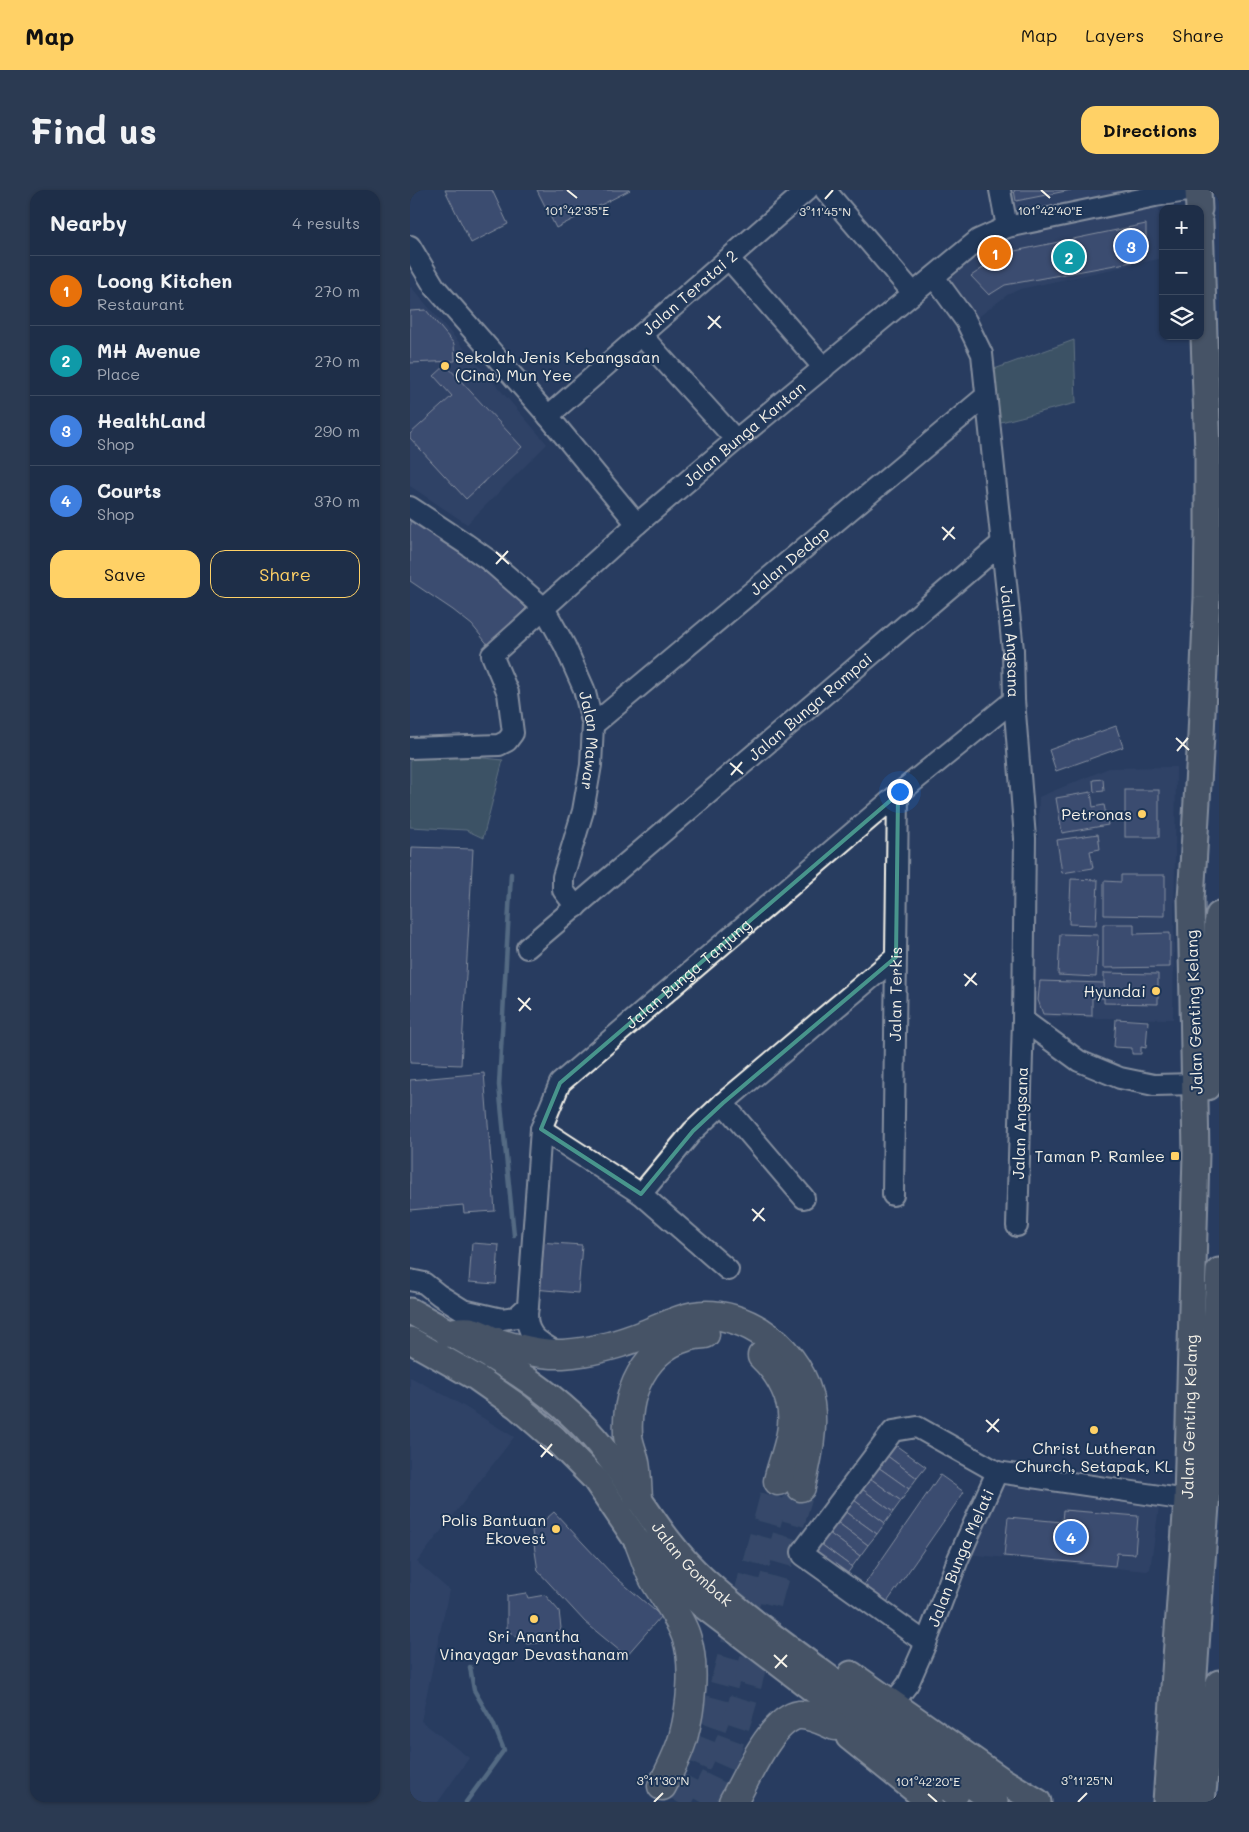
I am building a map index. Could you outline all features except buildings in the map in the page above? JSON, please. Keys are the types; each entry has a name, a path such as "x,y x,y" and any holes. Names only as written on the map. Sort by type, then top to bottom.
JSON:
{"highway":[{"path":"449,1332 472,1332 493,1341 524,1350 562,1354 599,1350 681,1319 713,1315 735,1319 753,1328 786,1352 801,1378 810,1403 811,1428 789,1484 792,1407 780,1378 771,1364 744,1342 730,1336 716,1334 692,1335 671,1344 654,1357 647,1365 631,1395 628,1437 635,1462 638,1497"},
{"path":"640,1545 655,1582 674,1610 686,1637 691,1658 692,1679 684,1737 674,1763 662,1786"},
{"path":"733,1802 772,1733 789,1718 800,1715 814,1717 836,1726"}],"main road":[{"path":"1198,190 1199,205"},
{"name":"Jalan Genting Kelang","path":"1185,1802 1197,1496 1196,1094 1191,899 1208,598 1208,452 1201,250"},
{"path":"1196,1094 1211,1080 1219,915"},
{"name":"Jalan Genting Kelang","path":"1167,1792 1219,1271"},
{"name":"Jalan Gombak","path":"410,1311 499,1360 580,1423 617,1466 684,1561 703,1579 771,1634 995,1802"},
{"name":"Jalan Gombak","path":"416,1349 485,1383 517,1406 555,1439 595,1479 640,1545 701,1604 856,1722 967,1802"},
{"path":"1197,1496 1216,1505 1219,1516"},
{"path":"728,1624 749,1655 930,1802"},
{"path":"771,1634 797,1635 1002,1781 1038,1802"},
{"path":"1202,1802 1211,1716 1219,1683"},
{"path":"1153,1802 1167,1792"}],"street":[{"name":"Jalan Teratai 2","path":"548,416 808,190"},
{"path":"825,190 913,293"},
{"path":"1000,190 1007,226"},
{"name":"Jalan Bunga Kantan","path":"410,748 499,745 507,741 513,733 508,693 492,655 637,524 978,240 1007,226 1173,201 1193,190"},
{"path":"410,246 434,286 548,416 637,524"},
{"path":"728,259 824,368"},
{"name":"Jalan Angsana","path":"934,277 966,321 982,354 1014,650 1014,700 1025,838 1023,1020 1017,1226"},
{"path":"641,335 736,440"},
{"name":"Jalan Dedap","path":"593,725 986,396"},
{"path":"410,507 490,561 544,608"},
{"name":"Jalan Bunga Rampai","path":"527,948 1002,543"},
{"name":"Jalan Mawar","path":"544,608 584,689 593,725 591,765 583,811 562,877 564,890 576,907"},
{"name":"Jalan Bunga Tanjung","path":"562,1354 532,1334 526,1318 541,1129 560,1083 898,794 1014,700"},
{"name":"Jalan Terkis","path":"893,1194 898,794"},
{"path":"641,1194 693,1131 723,1103 896,957"},
{"path":"1023,1020 1079,1061 1120,1078 1196,1094"},
{"path":"723,1103 804,1198"},
{"path":"541,1129 641,1194 728,1270"},
{"path":"410,1280 424,1283 438,1295 463,1310 502,1319 516,1318 528,1306"},
{"name":"Jalan Bunga Melati","path":"926,1643 803,1555 803,1549 893,1431 917,1427 997,1472 1197,1496"},
{"name":"Jalan Bunga Melati","path":"893,1703 908,1684 958,1559 997,1472"}],"highlighted area":[{"path":"898,794 896,957 723,1103 693,1131 641,1194 541,1129 560,1083"}],"shaded area":[{"path":"1005,190 1162,190 1011,220"},
{"path":"1158,200 1159,259 1020,289 1007,295 973,321 941,277 1007,232"},
{"name":"Sekolah Jenis Kebangsaan (Cina) Mun Yee","path":"411,287 547,444 467,524 410,486"},
{"path":"1176,767 1173,1019 1033,1017 1039,797 1109,768"},
{"path":"410,1377 450,1398 514,1437 417,1562 449,1590 421,1721 469,1758 438,1802 410,1802"},
{"path":"999,1479 1160,1500 1150,1569 1147,1571 966,1554"}],"green space":[{"path":"1074,340 1076,403 993,424 989,371"},
{"path":"446,754 503,760 483,838 466,830 410,827 410,757"}],"waterway":[{"path":"511,874 499,1085 514,1235"},
{"path":"466,1802 504,1750 493,1723 474,1690 470,1667"}],"tunnel":[{"path":"677,1802 698,1762 715,1719 778,1481"},
{"path":"701,1802 715,1777 735,1726 770,1593 801,1487"}],"place":[{"name":"HealthLand","path":"1131,246"},
{"name":"Loong Kitchen","path":"995,253"},
{"name":"MH Avenue","path":"1069,257"},
{"name":"Sekolah Jenis Kebangsaan (Cina) Mun Yee","path":"445,366"},
{"name":"Petronas","path":"1142,814"},
{"name":"Hyundai","path":"1156,991"},
{"name":"Taman P. Ramlee","path":"1175,1156"},
{"name":"Christ Lutheran Church, Setapak, KL","path":"1094,1430"},
{"name":"Polis Bantuan Ekovest","path":"556,1529"},
{"name":"Courts","path":"1071,1537"},
{"name":"Sri Anantha Vinayagar Devasthanam","path":"534,1619"}]}
